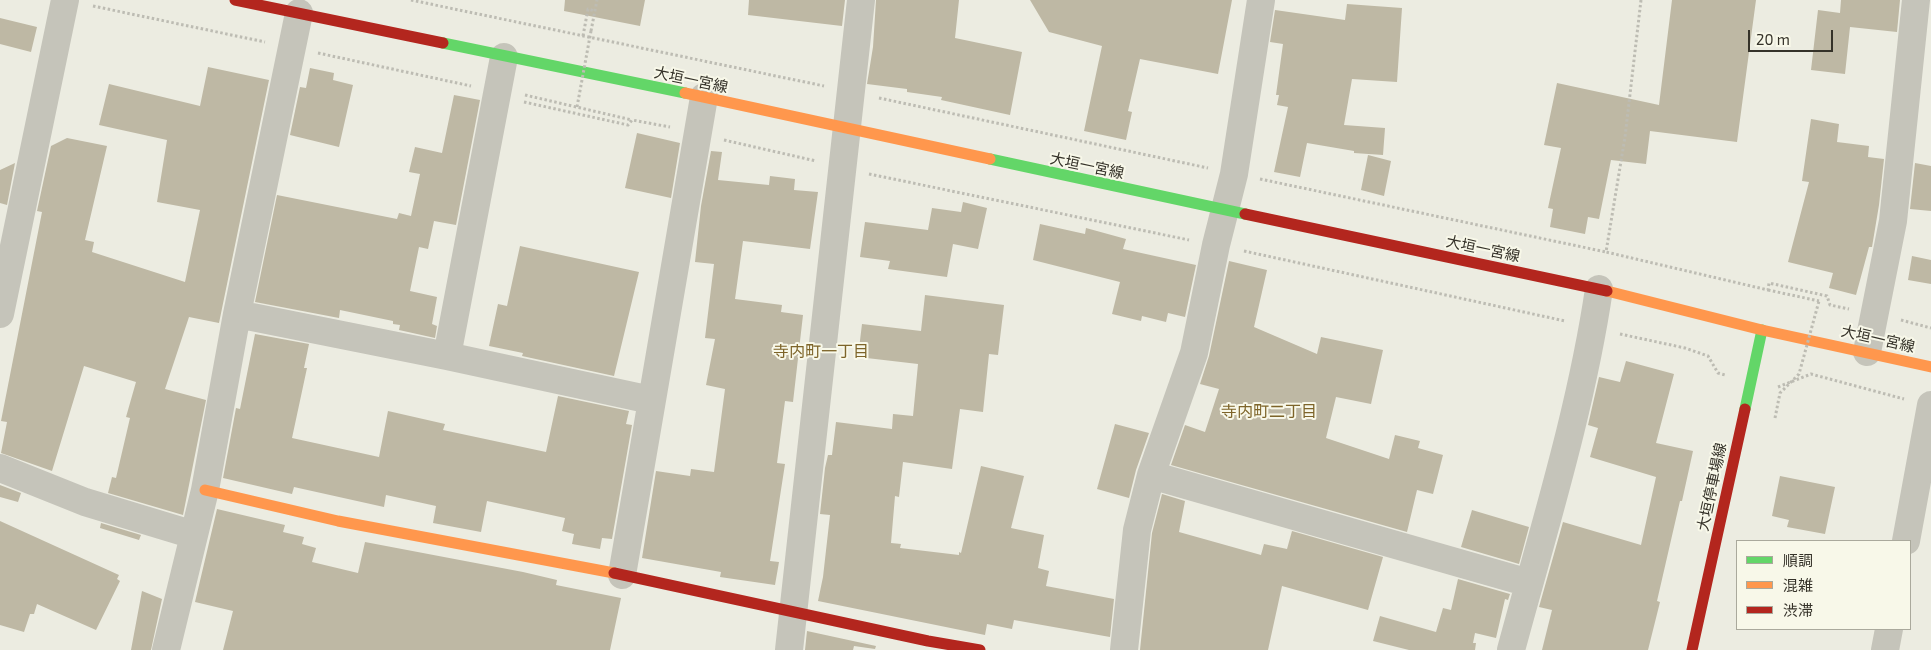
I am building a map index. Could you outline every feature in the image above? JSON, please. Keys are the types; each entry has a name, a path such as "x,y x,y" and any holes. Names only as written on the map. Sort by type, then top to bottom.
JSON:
{"main road":[{"name":"大垣一宮線","path":"235,0 1599,289 1762,330 1931,367"},
{"name":"大垣停車場線","path":"1692,650 1762,330"},
{"path":"205,490 338,521 622,575 928,641 980,650"}],"street":[{"path":"789,650 861,0"},
{"path":"1124,650 1137,530 1151,475 1194,353 1216,245 1234,174 1261,0"},
{"path":"1867,352 1893,221 1916,0"},
{"path":"0,314 75,2"},
{"path":"166,650 205,490 237,314 300,14"},
{"path":"447,356 510,93 504,57"},
{"path":"622,575 704,98"},
{"path":"1511,650 1573,419 1593,329 1599,289"},
{"path":"237,314 447,356 651,400"},
{"path":"1906,540 1931,406"},
{"path":"0,468 85,502 194,535"},
{"path":"1151,475 1529,583"},
{"path":"1885,650 1889,630"}],"path":[{"path":"411,0 829,87"},
{"path":"577,107 597,0"},
{"path":"1641,0 1625,137 1606,252 1819,301 1799,374 1780,393 1775,418"},
{"path":"75,2 577,107 824,163"},
{"path":"583,36 588,9 595,11"},
{"path":"510,93 522,101 628,125 632,120"},
{"path":"867,173 1216,245 1685,348 1708,356 1718,374 1728,376"},
{"path":"1768,290 1769,283 1827,296 1830,305 1931,328"},
{"path":"1777,387 1811,374 1931,406"}],"building":[{"path":"565,0 645,0 640,26 564,11"},
{"path":"749,0 845,0 842,26 748,15"},
{"path":"876,0 959,0 955,38 1022,52 1010,115 941,100 942,97 907,92 907,89 867,84 873,47"},
{"path":"1030,0 1232,0 1218,74 1140,59 1128,111 1132,112 1126,140 1084,131 1102,46 1049,32"},
{"path":"1672,0 1756,0 1737,142 1650,131 1646,164 1611,160 1599,219 1588,217 1585,234 1550,227 1553,209 1548,208 1561,148 1544,145 1557,83 1659,105"},
{"path":"1841,0 1900,0 1897,32 1850,27 1845,74 1811,70 1818,10 1840,13"},
{"path":"1347,4 1402,8 1397,82 1352,79 1344,125 1385,128 1383,155 1354,153 1354,151 1307,143 1300,177 1274,172 1288,107 1277,105 1279,95 1276,95 1283,44 1270,42 1275,10 1345,20"},
{"path":"0,18 37,27 31,52 0,44"},
{"path":"208,67 269,80 219,323 189,317 165,389 206,400 183,515 108,493 112,477 116,478 130,418 126,417 136,382 84,366 52,471 1,453 7,422 1,421 42,212 37,211 51,146 67,138 107,146 85,240 94,242 92,252 185,282 200,210 157,202 167,140 99,125 109,84 200,106"},
{"path":"310,68 334,73 333,80 353,85 339,147 290,135 300,87 306,88"},
{"path":"454,95 480,100 456,225 434,221 428,249 419,247 410,291 437,297 432,324 437,326 435,338 399,330 400,325 393,324 393,321 340,310 339,318 255,302 277,195 397,219 399,213 411,216 420,174 409,172 415,147 442,153"},
{"path":"1811,119 1839,124 1837,142 1869,146 1868,157 1884,159 1872,247 1869,247 1856,295 1829,288 1833,273 1788,262 1809,182 1802,181"},
{"path":"637,133 680,143 671,198 625,188"},
{"path":"711,151 722,152 718,180 769,185 770,176 795,179 794,190 818,192 810,249 743,241 735,299 782,305 781,312 803,315 793,402 785,401 777,463 785,464 770,561 779,562 775,585 720,577 721,572 642,558 656,471 690,476 691,469 714,472 725,389 706,385 715,339 705,338 714,264 695,262 701,206"},
{"path":"1368,155 1391,161 1384,196 1361,190"},
{"path":"15,163 7,205 0,203 0,170"},
{"path":"1915,163 1931,166 1931,211 1910,209"},
{"path":"963,202 987,208 978,249 953,244 947,277 888,269 890,261 860,257 865,222 928,230 932,208 961,212"},
{"path":"1040,224 1085,234 1086,228 1126,239 1123,249 1196,265 1185,317 1168,313 1166,322 1142,316 1141,321 1112,314 1120,282 1033,260"},
{"path":"520,246 639,272 614,376 522,356 523,353 489,346 498,304 507,306"},
{"path":"1912,256 1931,260 1931,284 1908,280"},
{"path":"1229,261 1267,270 1254,327 1317,354 1321,337 1383,350 1371,404 1336,397 1326,438 1389,459 1395,435 1420,441 1418,448 1443,455 1433,494 1417,490 1407,532 1171,465 1185,425 1205,432 1219,389 1200,384 1209,356"},
{"path":"925,295 1004,305 998,355 989,354 983,412 960,409 952,469 903,462 899,497 895,496 891,543 901,544 900,548 959,555 981,466 1024,476 1011,528 1044,535 1038,568 1049,571 1046,586 1114,599 1110,637 1014,620 1012,629 987,624 985,635 818,601 823,577 830,515 820,514 825,468 828,455 832,455 836,422 892,429 893,414 913,416 918,364 858,357 862,324 921,331"},
{"path":"255,334 309,344 304,368 307,368 292,438 379,457 388,411 445,424 443,430 546,452 558,396 629,411 626,424 632,425 612,539 602,538 600,549 572,544 574,534 562,531 565,518 487,501 481,532 433,523 436,506 386,495 384,507 294,487 292,494 223,478 236,408 240,409"},
{"path":"1626,361 1674,374 1656,443 1693,451 1657,601 1660,602 1648,650 1542,650 1552,610 1539,607 1563,522 1641,545 1656,477 1590,457 1598,428 1588,425 1599,377 1620,382"},
{"path":"1115,424 1149,433 1136,470 1129,498 1097,489"},
{"path":"1780,476 1835,487 1825,534 1787,527 1789,520 1772,516"},
{"path":"0,485 21,493 18,502 0,497"},
{"path":"1162,494 1185,501 1179,532 1261,555 1264,544 1287,549 1292,531 1383,557 1368,610 1282,586 1268,650 1140,650 1152,533"},
{"path":"217,509 285,525 283,532 304,537 302,544 316,548 312,562 358,573 365,542 523,572 557,580 556,585 621,598 610,650 223,650 233,611 195,602"},
{"path":"1472,510 1529,527 1519,564 1461,547"},
{"path":"0,521 119,575 117,579 120,581 96,630 37,604 34,614 30,614 24,632 0,625"},
{"path":"101,523 141,535 139,540 100,528"},
{"path":"1458,579 1510,594 1508,600 1505,599 1496,638 1475,633 1473,643 1476,643 1475,650 1409,650 1373,641 1380,616 1436,632 1443,608 1451,610"},
{"path":"142,591 162,599 151,650 131,650"},
{"path":"807,631 876,646 875,649 854,646 853,650 805,650"}],"traffic: fast":[{"path":"443,43 685,93"},
{"path":"990,159 1245,214"},
{"path":"1745,409 1762,330"}],"traffic: slow":[{"path":"685,93 990,159"},
{"path":"1607,291 1762,330 1931,367"},
{"path":"205,490 338,521 614,573"}],"traffic: jam":[{"path":"235,0 443,43"},
{"path":"1245,214 1607,291"},
{"path":"1692,650 1745,409"},
{"path":"614,573 928,641 980,650"}],"district":[{"name":"寺内町一丁目","path":"821,352"},
{"name":"寺内町二丁目","path":"1269,412"}]}
